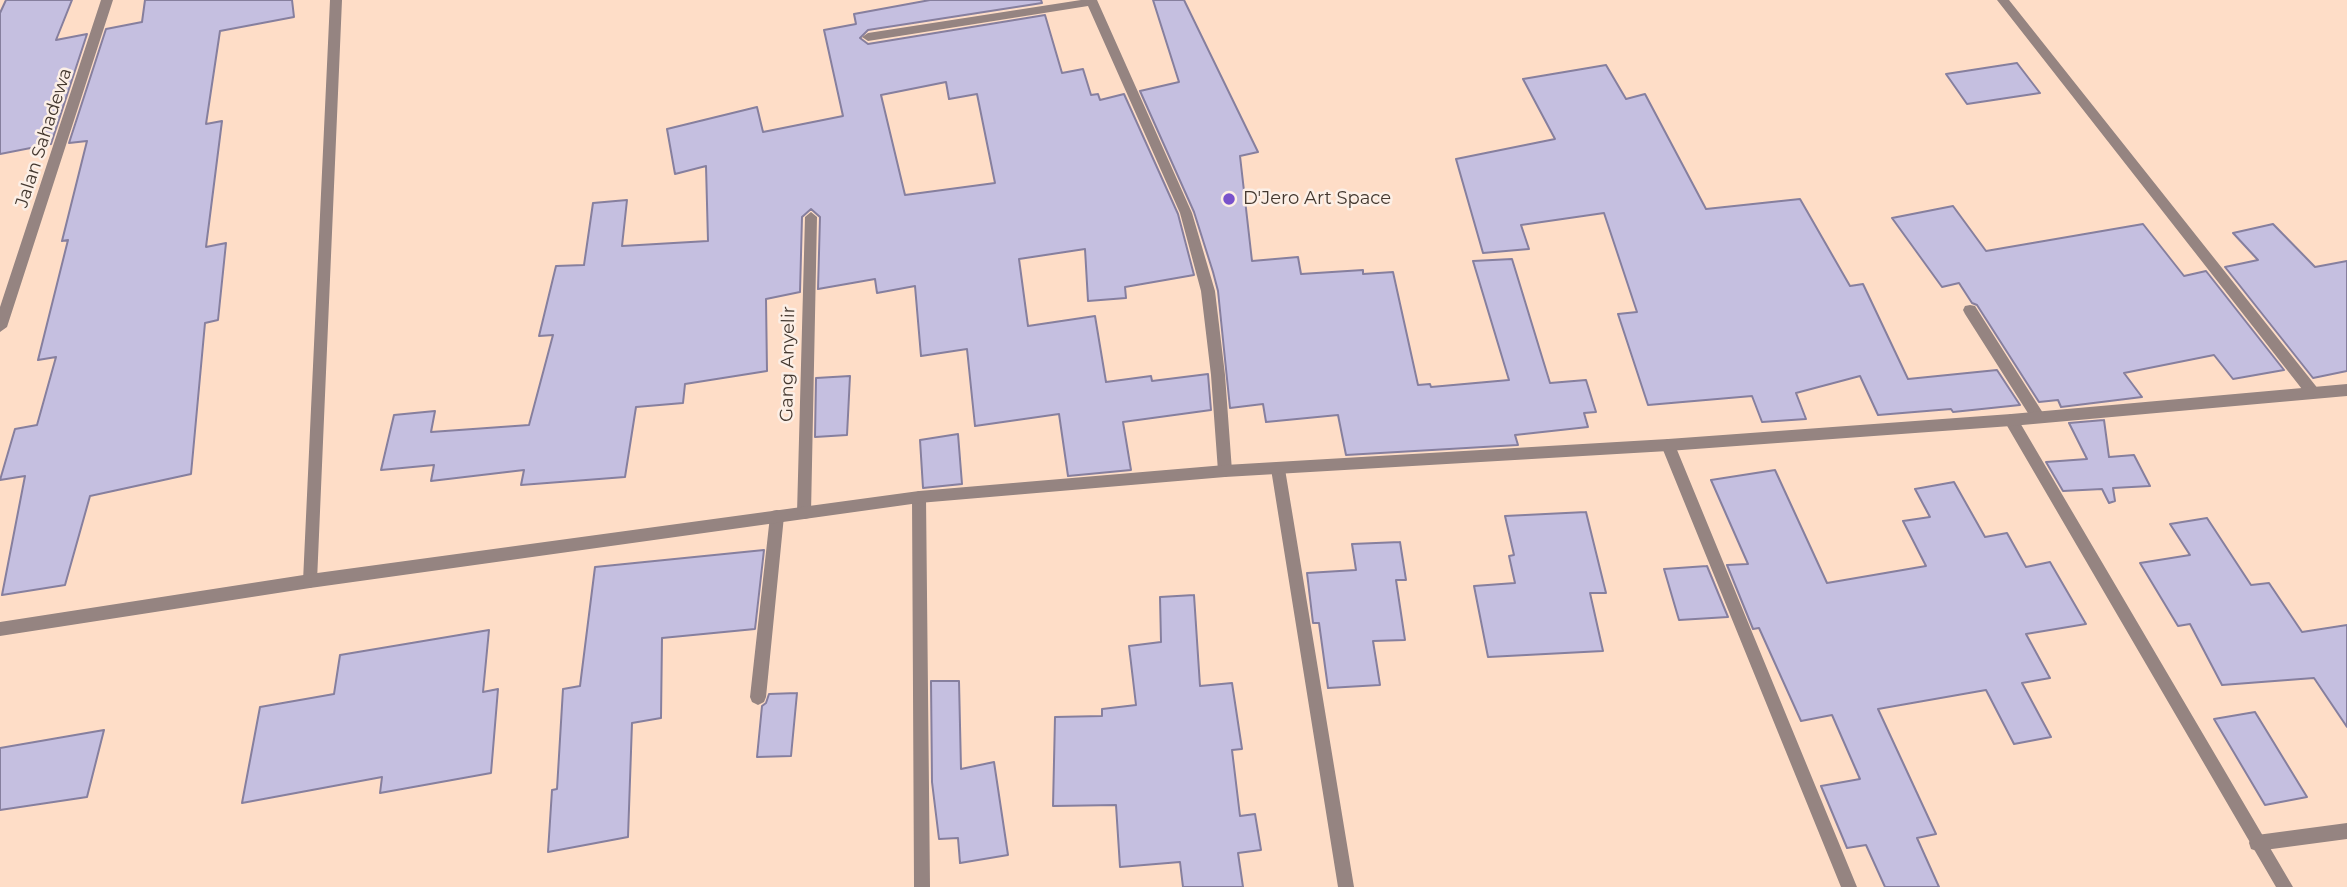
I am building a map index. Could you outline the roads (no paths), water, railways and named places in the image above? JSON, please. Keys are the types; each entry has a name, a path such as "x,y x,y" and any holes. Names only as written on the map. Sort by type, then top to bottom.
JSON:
{"street":[{"name":"Jalan Sahadewa","path":"0,327 107,0"},
{"path":"310,581 336,0"},
{"path":"2003,0 2314,394"},
{"path":"868,37 1091,1 1135,95 1190,226 1208,291 1218,374 1225,471"},
{"name":"Gang Anyelir","path":"804,513 811,217"},
{"path":"1970,310 2038,416"},
{"path":"0,629 310,581 919,497 1225,471 1668,445 2011,420 2347,390"},
{"path":"2011,420 2256,843 2285,887"},
{"path":"1668,445 1849,887"},
{"path":"1278,469 1346,887"},
{"path":"919,497 922,887"},
{"path":"758,697 777,516"},
{"path":"2256,843 2347,831"}],"place":[{"name":"D'Jero Art Space","path":"1229,199"}]}
